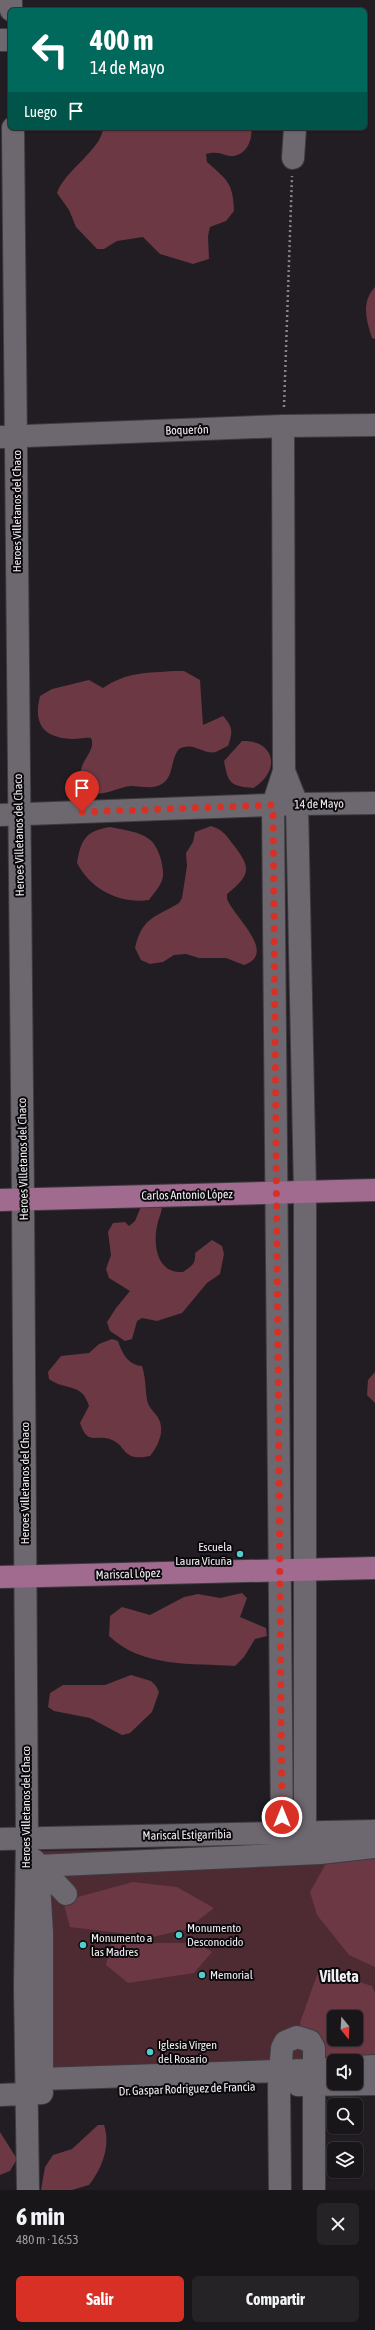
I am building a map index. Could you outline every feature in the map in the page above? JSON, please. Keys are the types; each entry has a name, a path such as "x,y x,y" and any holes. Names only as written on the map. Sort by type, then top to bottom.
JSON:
{"main road":[{"name":"Carlos Antonio López","path":"0,1200 23,1198 375,1190"},
{"name":"Mariscal López","path":"0,1578 305,1568 375,1568"}],"street":[{"name":"Heroes Villetanos del Chaco","path":"13,130 9,437 9,814 23,1198 27,1838 25,1986 28,2094 28,2190"},
{"path":"293,158 295,130"},
{"name":"Boquerón","path":"9,437 283,426 375,425"},
{"path":"282,1833 273,805 284,771 283,426"},
{"path":"284,771 297,804 304,1192 305,1832"},
{"name":"14 de Mayo","path":"9,814 297,804 375,803"},
{"name":"Mariscal Estigarribia","path":"0,1839 375,1831"},
{"path":"27,1838 34,1863 66,1894"},
{"path":"38,1866 320,1853 375,1847"},
{"path":"38,1866 42,1933 42,2079 280,2079"},
{"path":"280,2190 280,2079 284,2042 297,2037 310,2040 314,2048 312,2078 314,2190"},
{"path":"363,2067 375,2066"},
{"path":"312,2078 327,2072"},
{"name":"Dr. Gaspar Rodriguez de Francia","path":"0,2095 312,2078 375,2084"}],"path":[{"path":"283,426 293,158"}],"shaded area":[{"path":"102,130 251,130 250,141 246,149 239,155 231,156 219,153 206,154 207,162 228,182 232,194 234,211 226,221 210,227 208,236 209,259 193,264 160,254 143,237 117,241 104,249 97,249 76,227 69,210 57,193 67,177 90,152 101,136"},
{"path":"375,287 375,339 372,338 368,325 366,305"},
{"path":"184,671 200,680 203,725 223,716 229,723 231,730 231,737 228,746 216,752 207,752 194,747 179,749 176,753 166,781 158,786 131,786 96,794 90,792 85,787 81,778 81,772 91,748 91,738 63,738 54,736 43,728 39,722 38,714 40,696 52,689 89,680 103,688 128,676"},
{"path":"242,741 253,742 262,746 268,751 271,758 271,766 268,774 253,788 239,786 231,782 225,768 224,761"},
{"path":"211,826 218,829 225,835 243,858 246,870 245,875 241,881 227,894 227,899 231,907 251,934 257,952 253,959 244,965 226,958 199,958 186,954 174,955 163,962 150,964 141,960 135,948 142,930 151,919 179,903 182,898 187,866 186,853 193,842 195,832"},
{"path":"110,827 141,834 149,839 158,850 163,876 159,886 149,900 127,900 107,893 90,881 77,863 80,848 86,838 95,831"},
{"path":"143,1202 153,1203 162,1208 157,1226 156,1241 159,1257 167,1268 174,1271 183,1272 193,1264 195,1260 195,1253 212,1240 222,1246 224,1254 220,1274 207,1283 182,1313 157,1321 142,1318 137,1321 132,1339 125,1341 110,1331 107,1322 130,1291 109,1278 106,1269 111,1255 108,1232 113,1223 125,1222 129,1226 135,1221"},
{"path":"112,1339 118,1341 121,1350 129,1361 142,1366 148,1402 160,1421 161,1431 159,1442 150,1456 134,1457 112,1440 106,1438 93,1438 86,1435 80,1423 89,1406 86,1398 77,1390 55,1383 49,1379 48,1372 61,1356 89,1353 99,1344"},
{"path":"375,1372 375,1403 367,1395 368,1380"},
{"path":"242,1593 247,1598 240,1617 266,1628 267,1636 255,1639 244,1657 235,1666 185,1664 152,1659 137,1654 122,1646 109,1636 110,1616 122,1607 150,1615 184,1597 198,1594 220,1598"},
{"path":"131,1675 151,1681 159,1692 152,1712 130,1733 122,1735 90,1718 54,1711 48,1707 50,1693 63,1685 105,1685"},
{"path":"375,1846 375,2057 363,2058 363,2054 327,2054 327,2059 39,2073 36,1851"},
{"path":"375,1847 375,1967 349,1955 317,1915 310,1892 329,1858"},
{"path":"133,1882 177,1887 214,1908 187,1929 153,1937 70,1927 63,1901"},
{"path":"198,1943 212,1952 194,1973 128,1983 106,1965 111,1944"},
{"path":"319,1969 372,1986 375,1993 375,2054 371,2067 363,2064 363,2054 327,2054 327,2062 307,2063 300,2023"},
{"path":"98,2125 104,2125 106,2133 106,2149 98,2172 89,2185 72,2190 41,2190 45,2167 53,2155 72,2149"},
{"path":"0,2132 17,2159 10,2171 0,2175"}],"place":[{"name":"Escuela Laura Vicuña","path":"240,1554"},
{"name":"Monumento Desconocido","path":"179,1935"},
{"name":"Monumento a las Madres","path":"83,1945"},
{"name":"Memorial","path":"202,1975"},
{"name":"Iglesia Virgen del Rosario","path":"150,2052"}],"district":[{"name":"Villeta","path":"339,1976"}],"route":[{"path":"82,812 273,805 282,1817"}]}
